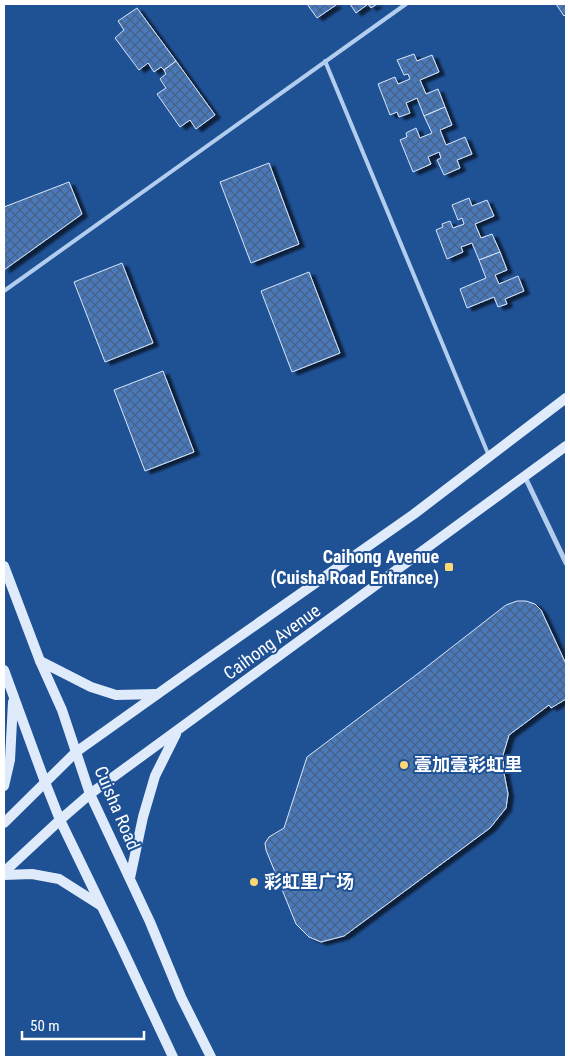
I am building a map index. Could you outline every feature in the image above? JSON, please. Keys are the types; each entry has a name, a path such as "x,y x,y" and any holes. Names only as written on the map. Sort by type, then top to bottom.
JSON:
{"main road":[{"name":"Caihong Avenue","path":"4,823 76,752 414,514 566,398"},
{"name":"Caihong Avenue","path":"4,873 90,794 566,446"},
{"name":"Cuisha Road","path":"4,566 40,661 62,710 90,794 150,922 181,997 211,1057"},
{"path":"40,661 91,688 116,695 158,694"},
{"path":"4,670 44,782 60,820 173,1057"},
{"path":"4,786 10,760 14,696"},
{"path":"130,878 142,817 155,776 178,731"},
{"path":"4,873 32,874 59,879 101,906"}],"street":[{"path":"525,476 566,563"}],"lane":[{"path":"4,291 406,4"},
{"path":"325,61 489,456"}],"building":[{"path":"307,4 335,4 336,5 317,18"},
{"path":"350,4 368,4 356,13"},
{"path":"368,4 377,4 371,8"},
{"path":"556,4 566,4 566,14 564,16"},
{"path":"137,8 176,61 164,70 161,67 154,72 148,63 139,70 115,38 124,30 118,21"},
{"path":"414,54 417,61 432,55 439,72 420,80 426,94 438,89 445,107 424,116 417,98 406,103 410,113 399,117 397,112 390,115 378,84 395,77 398,84 410,79 408,74 404,75 397,60"},
{"path":"176,61 215,115 196,129 190,120 180,127 157,94 166,88 160,79 166,74 164,70"},
{"path":"445,107 452,125 440,130 446,145 465,137 472,154 457,160 460,168 444,175 437,160 441,158 439,152 428,157 431,164 413,172 400,140 407,137 406,133 416,128 420,138 432,133 424,116"},
{"path":"269,163 299,244 251,263 220,182"},
{"path":"69,182 82,214 4,270 4,207"},
{"path":"469,198 472,206 487,200 494,216 475,224 481,238 492,234 500,252 479,260 472,243 461,247 463,252 447,259 436,230 443,227 442,224 450,221 453,228 464,224 462,218 458,220 452,205"},
{"path":"500,252 507,270 495,275 499,284 518,276 524,291 505,299 507,304 498,307 494,297 467,308 460,289 486,278 479,260"},
{"path":"122,263 153,343 105,362 74,282"},
{"path":"309,272 340,353 292,372 261,291"},
{"path":"163,371 194,452 145,471 114,390"},
{"name":"壹加壹彩虹里","path":"517,601 535,604 541,610 566,664 566,699 551,708 549,705 509,735 503,755 508,794 506,808 490,828 344,936 321,942 309,937 296,924 266,850 265,843 269,837 284,828 307,757 506,605"}],"place":[{"name":"Caihong Avenue (Cuisha Road Entrance)","path":"449,567"},
{"name":"壹加壹彩虹里","path":"404,765"},
{"name":"彩虹里广场","path":"254,882"}]}
